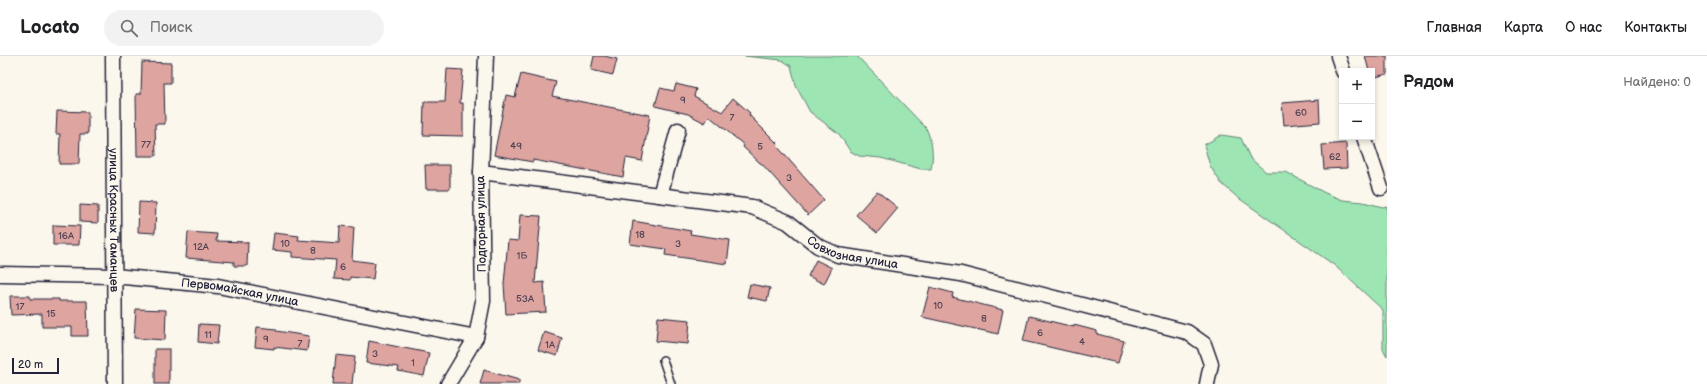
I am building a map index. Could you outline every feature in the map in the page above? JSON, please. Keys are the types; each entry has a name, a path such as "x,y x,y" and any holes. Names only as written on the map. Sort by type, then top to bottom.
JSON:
{"street":[{"name":"улица Красных Таманцев","path":"113,56 115,384"},
{"name":"Подгорная улица","path":"448,384 476,337 483,301 480,172 486,56"},
{"path":"1338,56 1342,68"},
{"path":"660,195 678,130"},
{"path":"1365,140 1381,188"},
{"name":"Совхозная улица","path":"480,172 752,207 788,222 818,246 838,255 961,274 1187,332 1204,344 1210,364 1207,384"},
{"name":"Первомайская улица","path":"0,274 114,276 218,286 476,337"}],"lane":[{"path":"663,360 671,384"}],"green space":[{"path":"744,56 857,56 926,128 932,148 931,169 921,169 881,158 859,156 850,151 839,134 810,112 796,86 791,66 782,60"},
{"path":"1221,135 1241,138 1250,158 1266,172 1286,172 1325,193 1343,200 1363,202 1383,207 1387,206 1387,356 1383,349 1383,310 1334,265 1237,197 1221,183 1210,166 1204,145"}],"building":[{"path":"594,56 604,56 617,59 613,75 591,70"},
{"path":"1365,56 1387,56 1387,74 1375,77 1375,68 1368,68"},
{"path":"142,62 171,63 171,83 164,83 165,124 155,124 156,156 137,156 136,94 141,94"},
{"path":"447,69 463,70 460,103 463,103 463,136 423,135 424,102 445,102"},
{"path":"521,74 556,82 552,96 650,115 642,161 626,158 623,177 533,160 533,162 494,155 506,95 515,97"},
{"path":"676,84 696,89 694,96 722,112 733,98 750,113 749,115 778,144 777,146 824,200 808,215 761,163 743,147 744,145 709,116 705,123 688,114 655,106 660,88 674,91"},
{"path":"1319,100 1320,122 1284,125 1282,103"},
{"path":"57,111 88,112 88,134 80,134 79,164 59,164 60,134 56,134"},
{"path":"1346,143 1347,168 1324,169 1322,145"},
{"path":"425,165 450,165 450,189 426,189"},
{"path":"877,191 898,208 877,233 856,215"},
{"path":"139,202 156,203 155,233 138,232"},
{"path":"80,205 98,206 98,223 80,222"},
{"path":"520,215 541,216 535,283 544,282 546,312 506,314 504,284 508,240 518,241"},
{"path":"633,221 691,231 690,234 730,240 727,264 665,255 666,249 630,244"},
{"path":"53,225 80,226 79,245 53,245"},
{"path":"340,226 354,227 352,260 375,263 373,279 350,277 350,280 334,279 336,260 292,257 292,252 272,250 274,233 299,236 298,240 339,243"},
{"path":"188,232 217,234 216,241 248,242 247,266 234,266 234,262 186,258"},
{"path":"816,260 832,268 824,284 808,276"},
{"path":"750,284 770,288 767,301 747,297"},
{"path":"930,287 953,293 952,297 1003,310 998,334 922,317"},
{"path":"10,296 30,296 30,299 59,299 59,301 87,301 88,336 72,336 72,327 42,327 42,314 11,315"},
{"path":"136,309 166,310 165,340 134,338"},
{"path":"1029,316 1097,331 1097,334 1124,341 1118,363 1023,341"},
{"path":"658,317 690,320 688,344 656,341"},
{"path":"199,324 219,325 217,344 198,342"},
{"path":"257,327 276,329 276,331 309,336 307,351 274,347 274,349 255,347"},
{"path":"544,332 562,338 557,356 538,350"},
{"path":"369,341 429,353 424,376 398,371 399,367 366,363"},
{"path":"155,349 169,349 169,384 155,384"},
{"path":"336,355 355,357 352,384 333,384"},
{"path":"484,370 519,380 519,384 480,384"}]}
